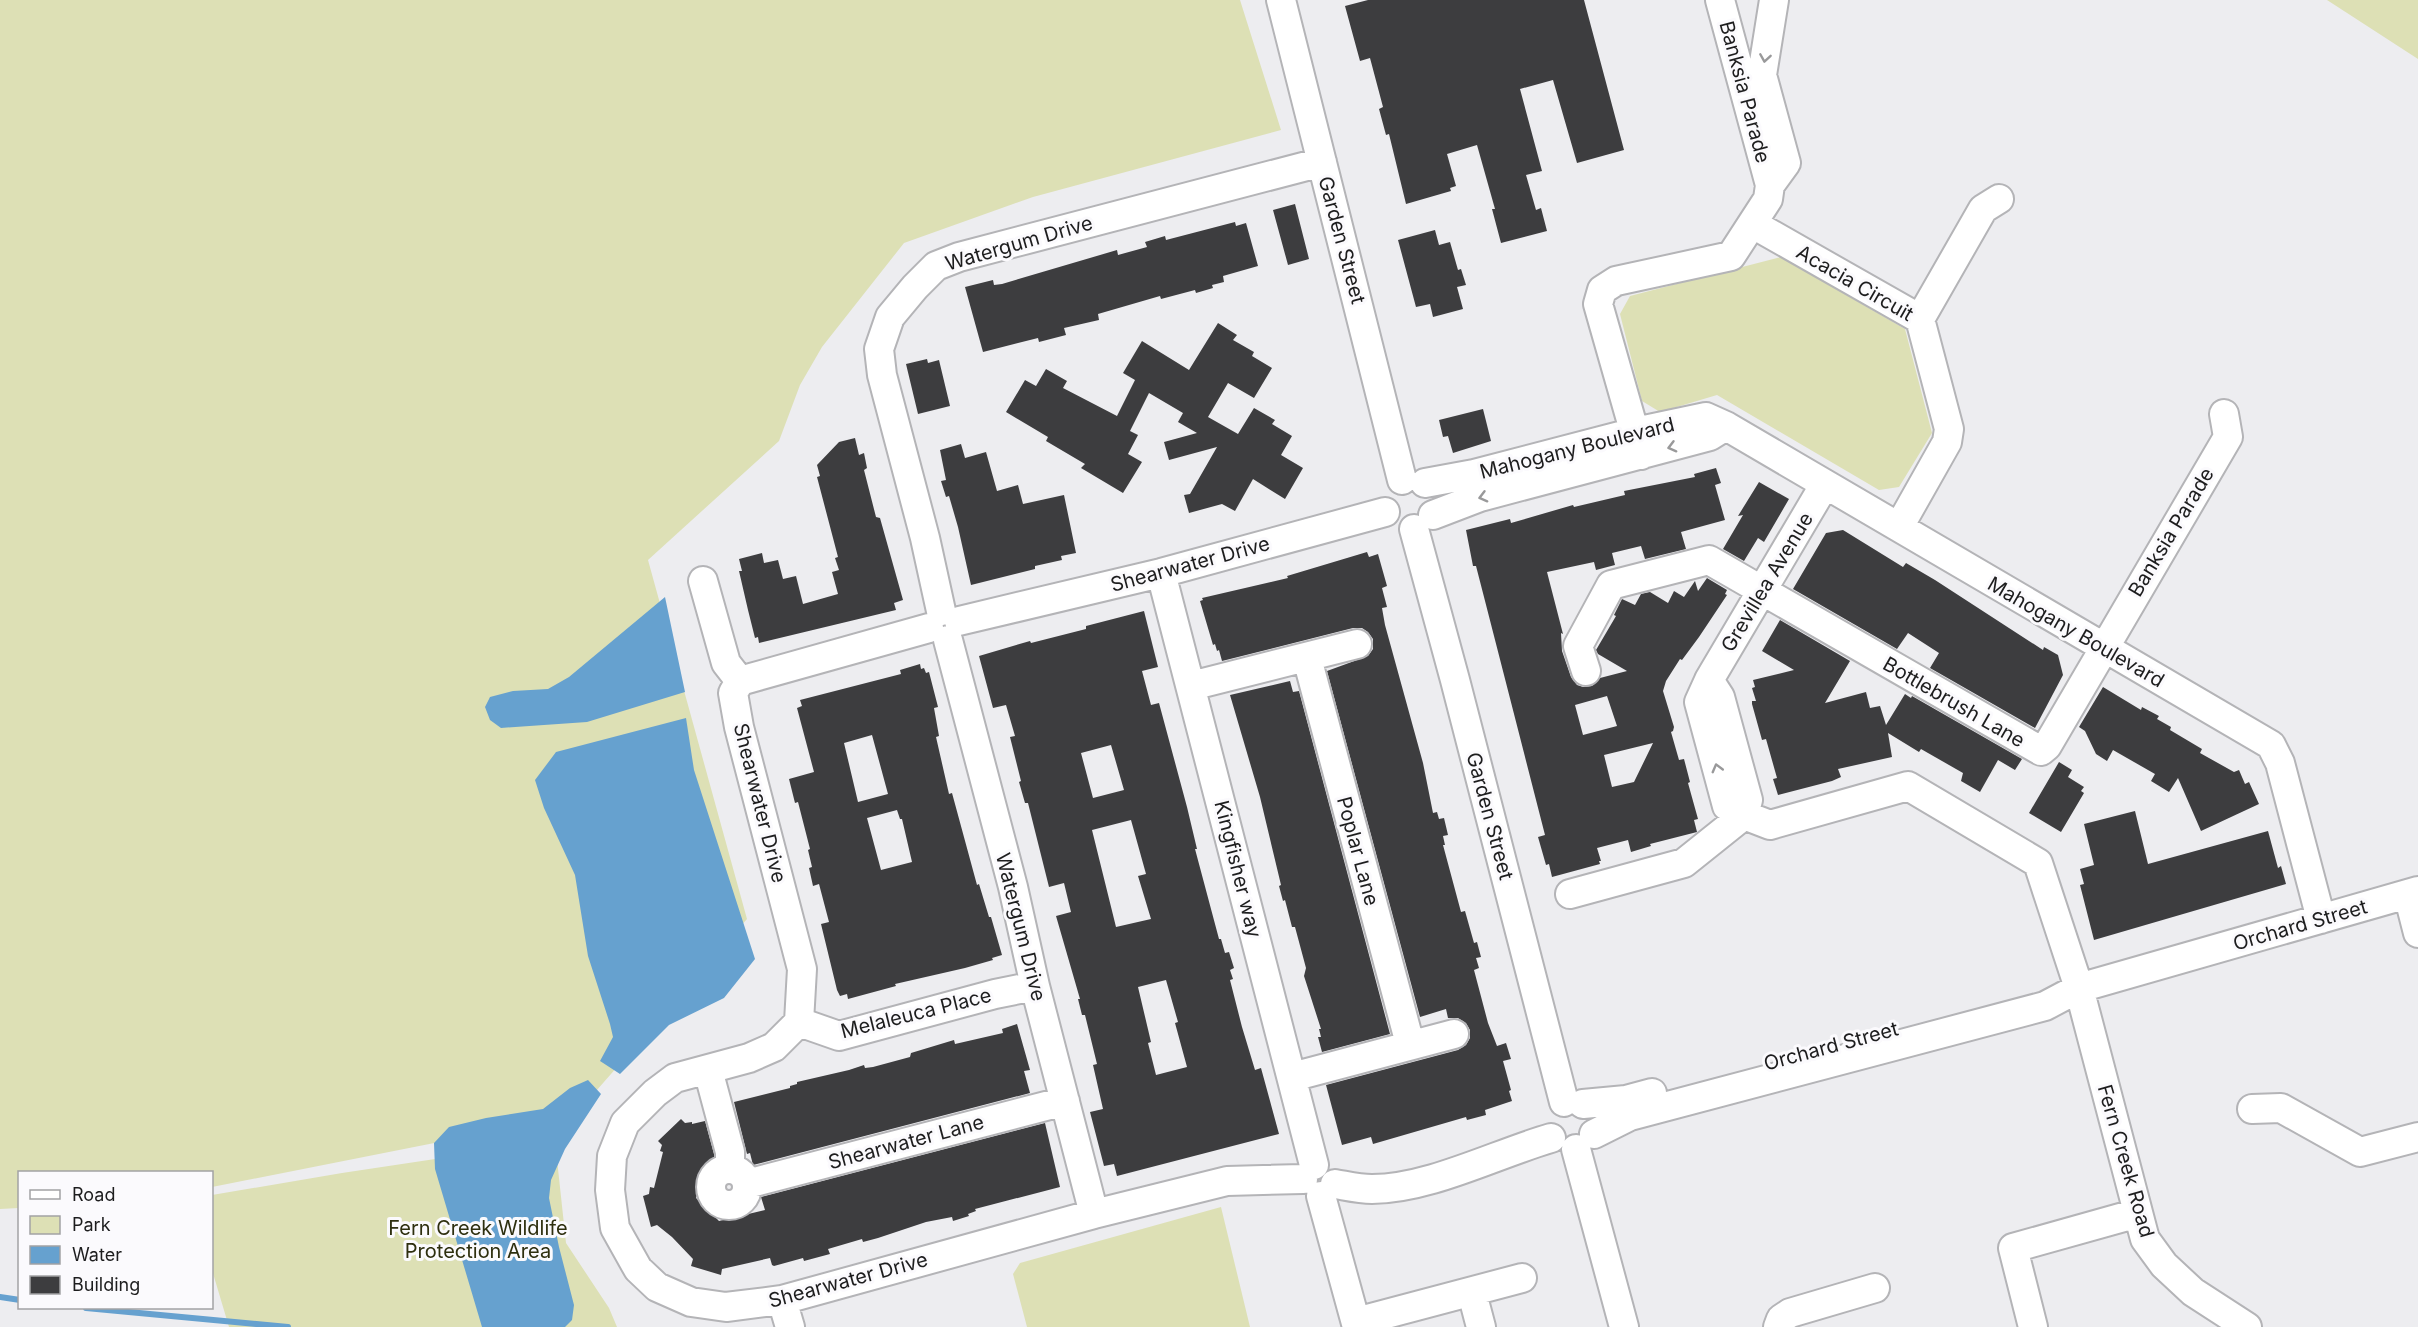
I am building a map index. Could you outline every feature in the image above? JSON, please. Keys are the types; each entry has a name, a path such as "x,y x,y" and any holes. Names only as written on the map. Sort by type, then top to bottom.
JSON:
{"street":[{"name":"Garden Street","path":"1281,0 1367,333 1414,481"},
{"name":"Banksia Parade","path":"1720,0 1769,192"},
{"name":"Banksia Parade","path":"1769,192 1786,164 1762,75 1774,0"},
{"name":"Watergum Drive","path":"1094,1214 1035,986 1013,887 944,625 925,538 882,375 879,349 890,317 936,266 959,257 1322,162"},
{"path":"1638,443 1598,304 1602,290 1616,281 1731,256 1753,224 1769,192"},
{"path":"1920,319 1983,209 1999,199"},
{"name":"Acacia Circuit","path":"1753,224 1920,319 1948,435 1947,442 1899,527"},
{"name":"Banksia Parade","path":"2103,648 2228,437 2224,414"},
{"name":"Mahogany Boulevard","path":"1414,481 1474,474 1638,443 1710,436 1726,426 2271,745 2280,763 2321,919"},
{"name":"Mahogany Boulevard","path":"1424,522 1480,497 1638,443"},
{"path":"1414,481 1433,492 1436,500 1424,522 1398,527 1385,512 1384,500 1387,492 1395,483 1414,481"},
{"name":"Grevillea Avenue","path":"1744,815 1748,800 1720,697 1709,680 1825,484"},
{"name":"Shearwater Drive","path":"1385,512 1161,573 944,625 740,681 734,693 739,727 802,969 799,1022 774,1047 748,1058 675,1078 655,1093 625,1123 612,1156 610,1190 615,1228 638,1269 657,1287 691,1302 726,1307 782,1300 1094,1214 1227,1181 1318,1181 1373,1189 1402,1185 1573,1140"},
{"name":"Garden Street","path":"1424,522 1450,657 1573,1103"},
{"path":"1586,670 1578,646 1611,585 1709,560 1763,590"},
{"name":"Kingfisher way","path":"1161,573 1356,1324"},
{"path":"703,581 726,663 740,681"},
{"name":"Bottlebrush Lane","path":"1763,590 2041,751 2047,746 2103,648"},
{"path":"1191,686 1357,644"},
{"name":"Poplar Lane","path":"1306,658 1410,1044"},
{"path":"1570,894 1684,863 1744,815 1770,825 1908,786 2038,863 2079,988"},
{"path":"2413,892 2418,933"},
{"name":"Orchard Street","path":"1573,1140 1630,1116 2045,1006 2079,988 2413,892"},
{"name":"Melaleuca Place","path":"799,1022 839,1036 996,994 1035,986"},
{"name":"Orchard Street","path":"1573,1103 1626,1100 2041,990 2079,988"},
{"name":"Fern Creek Road","path":"2079,988 2145,1239 2164,1265 2193,1292 2247,1327"},
{"path":"1292,1077 1454,1034"},
{"name":"Shearwater Lane","path":"708,1070 739,1177 1065,1101"},
{"path":"1573,1103 1590,1111 1594,1119 1573,1140 1547,1129 1549,1115 1555,1107 1573,1103"},
{"path":"2252,1109 2281,1108 2360,1152 2418,1137"},
{"path":"1573,1140 1624,1327"},
{"path":"2033,1327 2013,1248 2138,1213"},
{"path":"1356,1324 1522,1278"},
{"path":"1778,1327 1781,1319 1790,1313 1875,1288"},
{"path":"1472,1293 1481,1327"},
{"path":"782,1300 790,1327"}],"green space":[{"path":"0,0 1240,0 1281,130 1033,197 904,243 822,347 800,385 779,441 648,560 747,919 575,1115 213,1187 213,1171 18,1171 18,1208 0,1209"},
{"path":"2327,0 2418,0 2418,59"},
{"path":"1781,257 1905,329 1932,433 1899,487 1879,490 1717,395 1660,412 1642,401 1620,314 1630,296"},
{"name":"Fern Creek Wildlife Protection Area","path":"555,1141 566,1243 609,1308 617,1327 229,1327 213,1273 213,1195"},
{"path":"1221,1207 1250,1327 1027,1327 1013,1274 1020,1263"}],"water":[{"path":"665,597 685,692 587,722 501,728 490,720 485,707 490,697 513,691 548,689 569,677"},
{"path":"686,718 694,770 755,959 724,998 669,1025 620,1074 600,1061 613,1037 610,1024 588,956 575,875 544,808 535,780 556,752"},
{"path":"588,1080 601,1094 565,1149 551,1180 549,1198 574,1305 572,1320 565,1327 482,1327 435,1169 434,1143 449,1127 486,1118 543,1109 570,1088"}],"building":[{"path":"1368,0 1584,0 1624,150 1577,163 1553,80 1520,89 1542,171 1526,175 1536,210 1541,208 1547,231 1501,243 1492,209 1495,209 1477,145 1447,154 1456,186 1450,188 1451,191 1406,204 1389,134 1386,135 1379,109 1383,107 1370,58 1360,61 1345,6"},
{"path":"1295,204 1309,259 1288,265 1273,210"},
{"path":"1235,222 1236,226 1246,223 1258,266 1223,276 1224,282 1212,285 1213,288 1161,299 1160,296 1098,314 1099,320 1064,328 1066,335 1039,342 1038,338 983,352 965,287 993,280 994,285 1002,284 1117,250 1118,255 1147,247 1145,242 1165,236 1166,240"},
{"path":"1435,230 1439,245 1450,242 1458,270 1461,269 1466,285 1457,287 1463,309 1433,317 1430,304 1416,307 1398,240"},
{"path":"1218,323 1237,335 1233,340 1254,352 1252,356 1272,368 1254,398 1228,383 1208,417 1238,434 1254,408 1275,420 1272,424 1292,436 1281,455 1303,468 1285,499 1253,479 1235,511 1222,504 1189,513 1184,495 1190,494 1217,447 1169,460 1164,442 1197,433 1178,422 1183,413 1149,393 1130,431 1138,435 1128,454 1142,462 1123,493 1081,468 1085,464 1046,441 1048,437 1006,412 1025,380 1036,386 1046,369 1067,381 1063,388 1117,416 1135,380 1123,373 1142,341 1189,370"},
{"path":"927,359 928,363 939,360 950,406 918,414 906,364"},
{"path":"1483,409 1491,441 1453,453 1448,436 1443,437 1439,420"},
{"path":"855,438 859,455 864,453 867,468 864,470 876,517 880,518 903,600 894,603 896,610 759,643 758,637 755,638 748,610 739,571 742,571 739,559 762,553 764,563 778,560 783,579 796,576 803,604 838,594 832,572 839,570 835,558 838,557 817,477 820,476 817,465 839,442"},
{"path":"961,444 965,458 986,452 997,491 1018,485 1023,504 1064,495 1076,553 1061,556 1062,560 1035,566 1035,569 971,585 958,527 949,496 946,497 941,481 946,480 940,450"},
{"path":"1716,468 1721,483 1715,485 1725,520 1681,532 1686,549 1645,559 1641,546 1612,553 1615,565 1596,570 1594,562 1547,572 1563,634 1561,633 1562,651 1571,677 1577,685 1583,687 1592,686 1600,678 1627,671 1598,654 1596,650 1616,616 1614,615 1622,599 1635,605 1641,594 1650,592 1668,603 1674,591 1684,597 1695,581 1698,591 1707,578 1727,590 1725,594 1727,595 1699,637 1682,660 1680,659 1666,681 1663,691 1674,727 1671,732 1679,760 1684,759 1690,782 1688,783 1698,819 1694,820 1697,832 1650,844 1651,846 1631,852 1628,840 1597,848 1600,864 1552,877 1538,837 1545,835 1476,566 1473,566 1466,530 1510,519 1511,523 1573,505 1574,507 1625,495 1624,491 1695,477 1694,474","holes":["1607,696 1617,726 1583,735 1575,705","1653,743 1634,782 1612,787 1604,755"]},
{"path":"1759,482 1789,499 1764,542 1758,538 1744,561 1723,549 1743,515 1738,516"},
{"path":"1843,530 1903,567 1906,563 1935,580 2043,650 2044,647 2058,655 2063,675 2035,728 1930,668 1939,653 1908,633 1897,649 1793,589 1826,533"},
{"path":"1367,552 1369,557 1378,554 1387,586 1382,588 1387,607 1382,608 1385,625 1423,763 1433,813 1437,812 1439,819 1444,818 1448,835 1443,836 1445,845 1443,845 1461,912 1465,911 1474,943 1477,942 1481,957 1476,958 1479,968 1474,970 1488,1023 1497,1046 1506,1043 1511,1059 1503,1061 1512,1101 1485,1110 1486,1115 1467,1120 1466,1117 1373,1144 1371,1137 1342,1145 1326,1085 1458,1050 1466,1045 1470,1038 1470,1030 1466,1023 1458,1018 1448,1018 1446,1009 1420,1017 1327,671 1368,656 1373,649 1373,639 1362,628 1353,628 1222,661 1219,650 1217,651 1215,644 1213,645 1200,601 1203,600 1202,598 1288,578 1287,576"},
{"path":"1144,611 1158,667 1142,671 1151,705 1159,703 1219,939 1221,939 1225,953 1229,952 1234,968 1230,970 1233,979 1230,980 1242,1027 1255,1070 1261,1068 1279,1134 1117,1176 1114,1164 1104,1166 1090,1112 1103,1109 1093,1065 1097,1064 1056,916 1071,912 1064,883 1049,887 1028,803 1025,803 1019,782 1021,781 1010,737 1015,736 1006,705 993,708 979,656 1030,641 1031,643 1086,629 1086,626","holes":["1111,745 1124,790 1093,798 1081,753","1131,820 1146,874 1138,876 1151,919 1116,927 1092,830","1166,980 1178,1022 1175,1023 1187,1067 1156,1075 1138,987"]},
{"path":"1780,620 1850,661 1825,703 1866,692 1870,708 1880,706 1886,725 1905,694 2022,759 2015,770 1998,760 1980,792 1961,781 1963,773 1921,749 1919,752 1888,733 1892,757 1838,769 1841,777 1832,781 1778,795 1773,779 1777,778 1766,739 1762,740 1752,704 1752,701 1756,701 1752,688 1755,687 1753,680 1794,670 1762,651"},
{"path":"920,664 921,669 924,668 926,673 929,672 938,707 934,708 939,736 936,737 949,794 952,793 977,885 979,884 989,917 991,917 1002,955 965,968 895,984 896,986 848,999 847,994 840,996 837,990 821,924 829,922 819,884 813,886 809,868 812,867 808,850 810,849 798,802 795,803 789,779 814,772 797,708 802,706 800,700 901,674 900,670","holes":["872,735 888,794 858,802 844,743","897,810 902,819 912,862 881,870 867,818"]},
{"path":"1290,681 1293,692 1299,691 1390,1034 1322,1052 1318,1037 1321,1037 1319,1029 1321,1029 1304,976 1306,968 1295,927 1292,927 1285,900 1283,901 1260,797 1230,695"},
{"path":"2103,687 2141,710 2142,707 2159,716 2157,719 2171,727 2170,730 2202,749 2200,753 2234,772 2239,770 2245,784 2249,782 2259,804 2201,831 2178,778 2169,792 2151,781 2155,774 2113,750 2107,761 2096,754 2085,731 2079,727"},
{"path":"2059,762 2072,770 2068,777 2084,787 2081,791 2084,793 2061,832 2029,813"},
{"path":"2135,811 2148,864 2268,831 2278,868 2281,866 2286,884 2094,940 2080,885 2084,884 2080,869 2094,865 2084,824"},
{"path":"1017,1024 1030,1070 1024,1071 1030,1093 753,1165 750,1153 747,1154 734,1102 790,1088 797,1082 864,1065 865,1068 873,1067 910,1057 911,1053 954,1040 955,1044 1003,1033 1002,1029"},
{"path":"681,1119 685,1123 692,1122 692,1124 705,1121 714,1154 714,1163 706,1165 696,1198 719,1221 765,1210 761,1197 1045,1123 1060,1187 975,1209 976,1211 968,1214 969,1216 953,1221 952,1217 926,1222 863,1242 862,1239 828,1249 830,1254 804,1261 803,1258 774,1266 770,1258 722,1269 721,1275 691,1266 693,1259 672,1237 657,1225 651,1227 643,1196 649,1194 650,1187 654,1188 663,1152 660,1151 662,1145 658,1141"}],"waterway":[{"path":"0,1297 18,1300"},
{"path":"97,1309 288,1327"}]}
